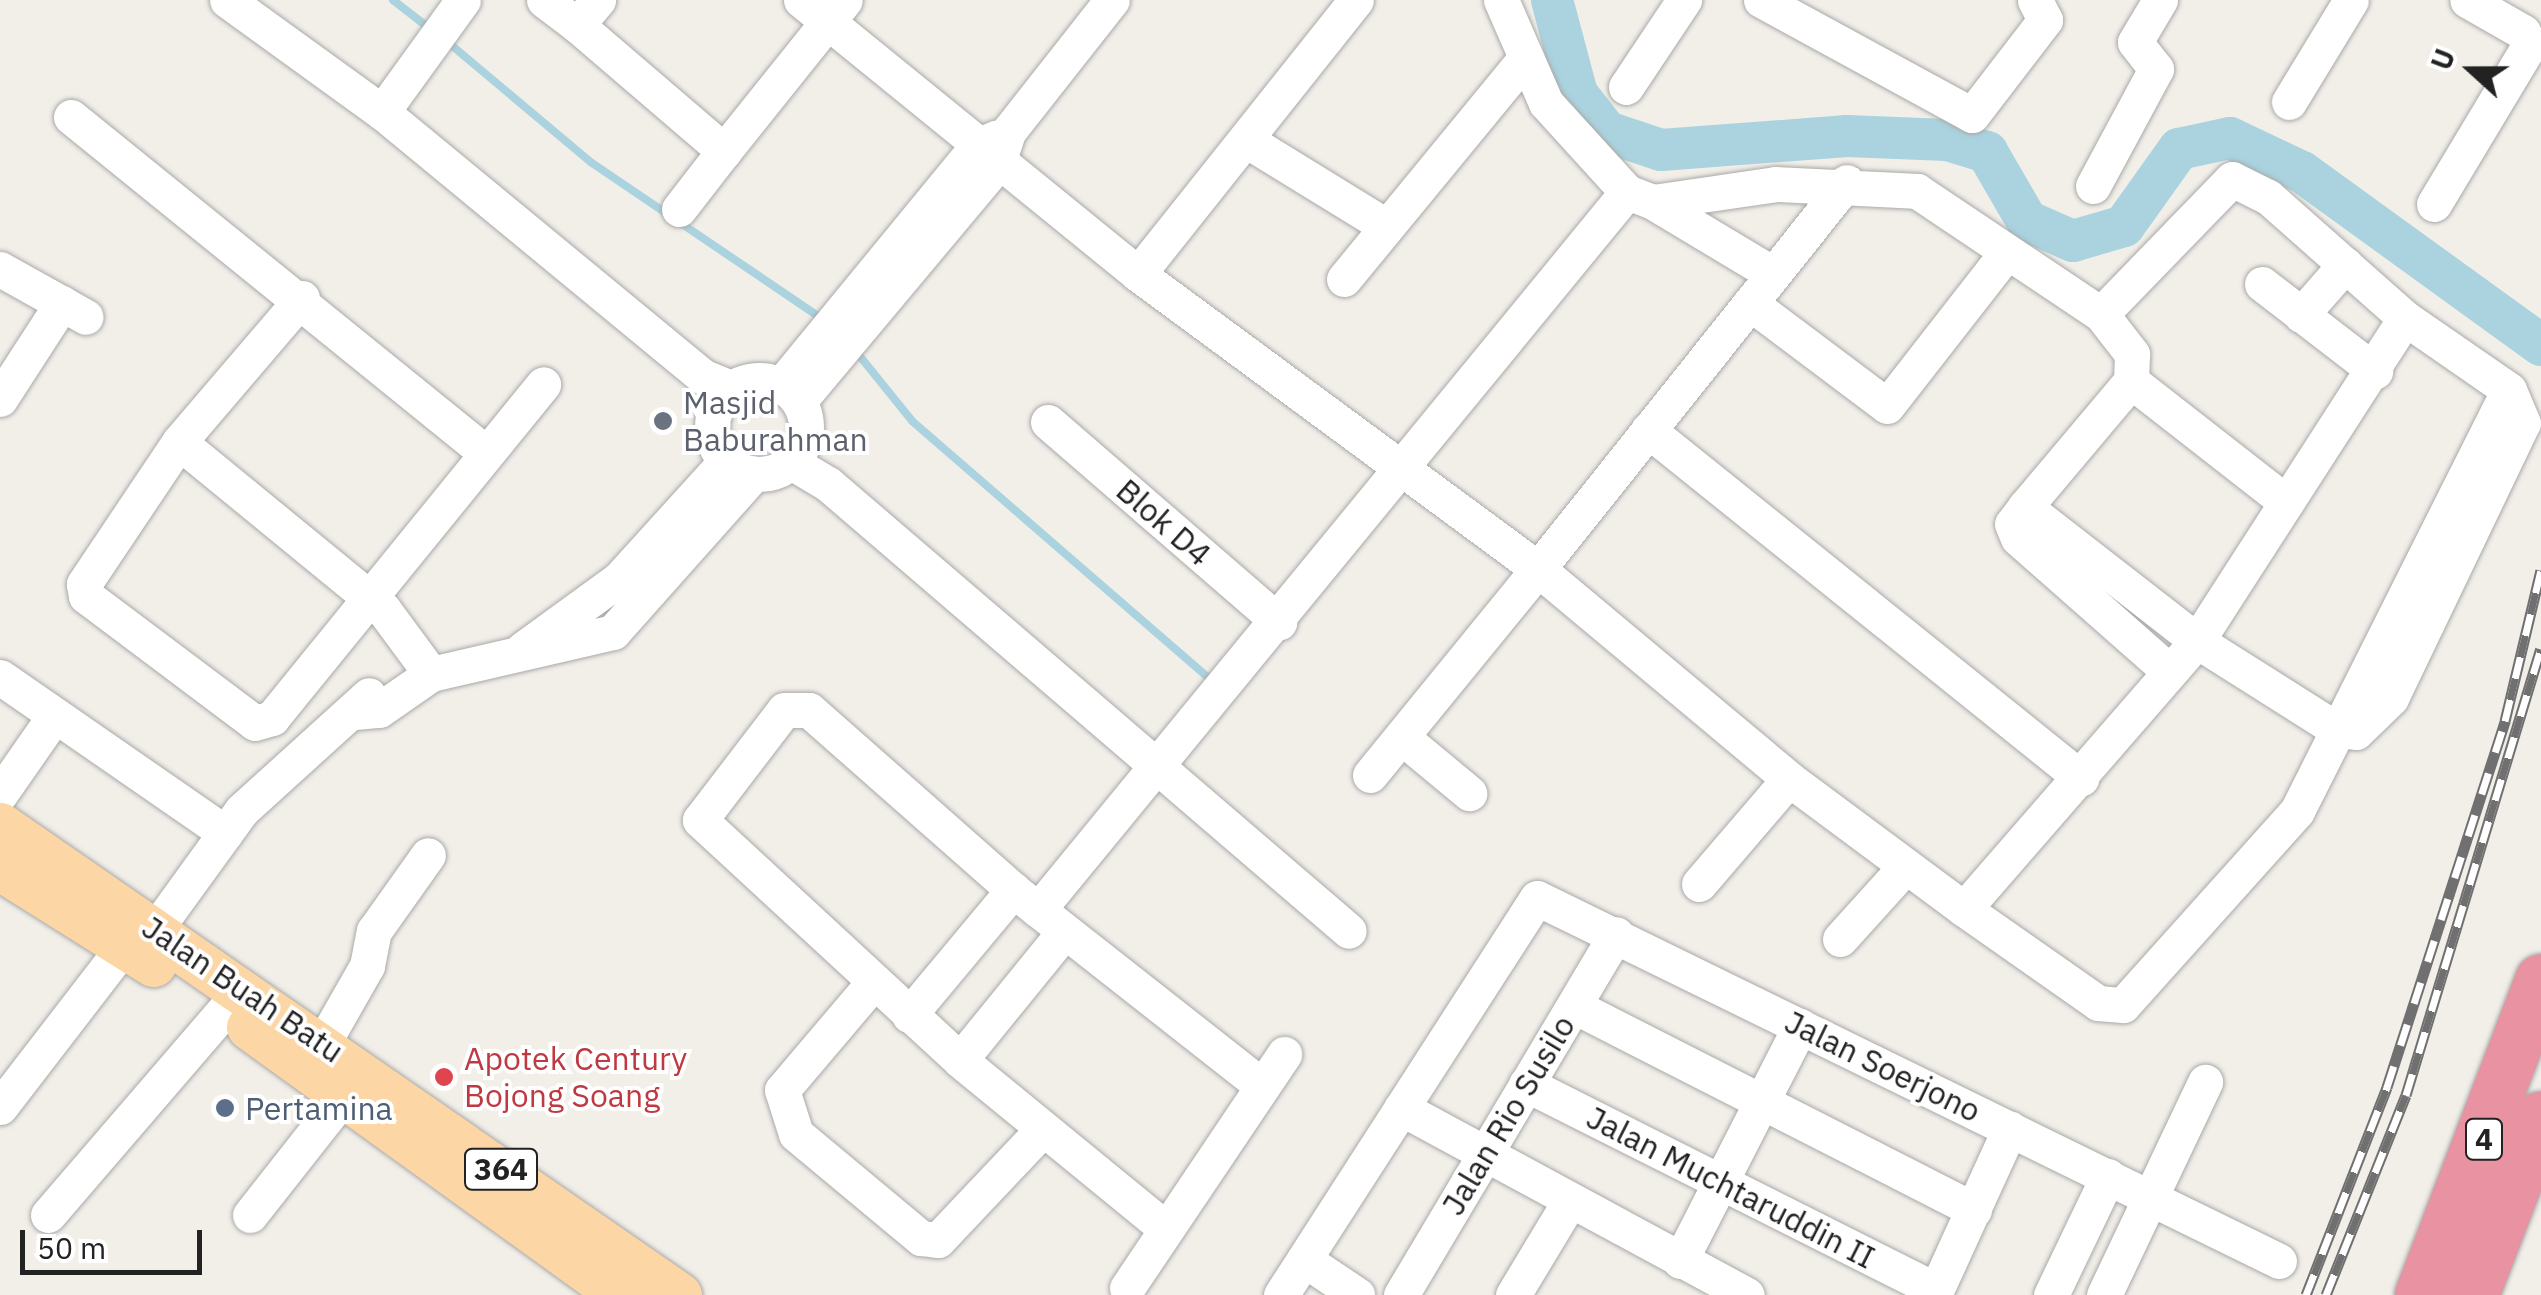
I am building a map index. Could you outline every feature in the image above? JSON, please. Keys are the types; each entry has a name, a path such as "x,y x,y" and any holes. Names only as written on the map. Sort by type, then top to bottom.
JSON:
{"highway":[{"name":"4","path":"2422,1295 2541,980"},
{"name":"4","path":"2473,1295 2541,1118"}],"main road":[{"name":"Jalan Buah Batu","path":"0,825 225,1010 315,1057 343,1098 620,1295"},
{"name":"Jalan Buah Batu","path":"0,868 140,938 679,1295"}],"street":[{"path":"227,0 382,112 718,388 790,393"},
{"path":"544,0 587,13 724,150"},
{"path":"1112,0 790,393 796,455 1157,770 1349,931"},
{"path":"1138,274 1356,0"},
{"path":"1501,0 1522,62 1571,136 1640,197 1774,274"},
{"path":"1626,87 1684,0"},
{"path":"1760,0 1955,110 1983,112 2045,20 2035,0"},
{"path":"2093,186 2156,68 2135,42 2160,0"},
{"path":"2289,102 2351,0"},
{"path":"2434,204 2529,46 2523,32 2467,0"},
{"path":"382,112 459,6"},
{"path":"678,209 824,7 994,147 1138,274 1538,569 1789,779 1905,867 2098,1003 2123,1005 2297,811 2338,730"},
{"path":"1344,279 1522,62"},
{"path":"71,117 302,298 486,452"},
{"path":"1246,140 1386,226"},
{"path":"2025,507 2196,641 2338,730 2356,732 2391,698 2523,423 2509,390 2405,318 2268,197 2227,178 2101,314"},
{"path":"1370,775 1404,739 1847,182"},
{"path":"909,1015 1038,911 1404,468 1640,197 1847,182 1934,199 2101,314 2132,354 2131,381 2012,524 2018,538 2168,671"},
{"path":"1750,303 1887,406 2007,252"},
{"path":"2301,314 2345,265"},
{"path":"0,269 74,310 0,399"},
{"path":"2262,284 2376,371"},
{"path":"302,298 178,442 88,570 86,596 263,725 543,384"},
{"path":"1964,909 2196,641 2376,371 2405,318"},
{"path":"2131,381 2286,502"},
{"path":"718,388 712,432 740,468"},
{"name":"Blok D4","path":"1048,422 1280,622"},
{"path":"1648,430 2081,778"},
{"path":"178,442 369,596 396,692"},
{"path":"0,1107 225,832 292,758 396,692 522,650 619,579 740,468 796,455"},
{"path":"0,677 225,832"},
{"path":"1165,1228 1041,1130 872,984 702,831 700,820 784,710 809,710 1038,911 1261,1085"},
{"path":"0,794 55,715"},
{"path":"1404,739 1469,793"},
{"path":"1699,884 1789,779"},
{"path":"315,1057 367,966 374,931 428,856"},
{"path":"1840,938 1905,867"},
{"name":"Jalan Soerjono","path":"1282,1295 1528,904 1548,898 2279,1261"},
{"path":"960,1060 1038,911"},
{"name":"Jalan Rio Susilo","path":"1400,1295 1616,934"},
{"path":"872,984 782,1090 781,1110 796,1134 922,1238 938,1240 1041,1130"},
{"path":"1574,1006 1974,1210"},
{"path":"48,1215 225,1010"},
{"path":"1697,1278 1721,1183 1800,1026"},
{"path":"1127,1288 1284,1054"},
{"path":"2108,1294 2205,1082"},
{"name":"Jalan Muchtaruddin II","path":"1526,1084 1935,1292"},
{"path":"250,1216 343,1098"},
{"path":"1402,1108 1482,1158 1697,1278 1747,1295"},
{"path":"1935,1292 2010,1128"},
{"path":"2051,1295 2108,1176"},
{"path":"1513,1295 1568,1204"},
{"path":"1305,1260 1356,1295"}],"waterway":[{"path":"393,0 429,28"},
{"path":"1552,0 1577,94 1607,132 1661,150 1847,136 1947,140 1987,152 2027,221 2073,241 2124,226 2179,149 2230,138 2302,172 2541,345"},
{"path":"444,39 592,163 822,319"},
{"path":"854,349 912,421 1211,680"}],"railway":[{"path":"2306,1295 2387,1087 2505,721 2541,570"},
{"path":"2326,1295 2406,1095 2541,649"}],"place":[{"name":"Masjid Baburahman","path":"663,421"},
{"name":"Apotek Century Bojong Soang","path":"444,1077"},
{"name":"Pertamina","path":"225,1108"}]}
